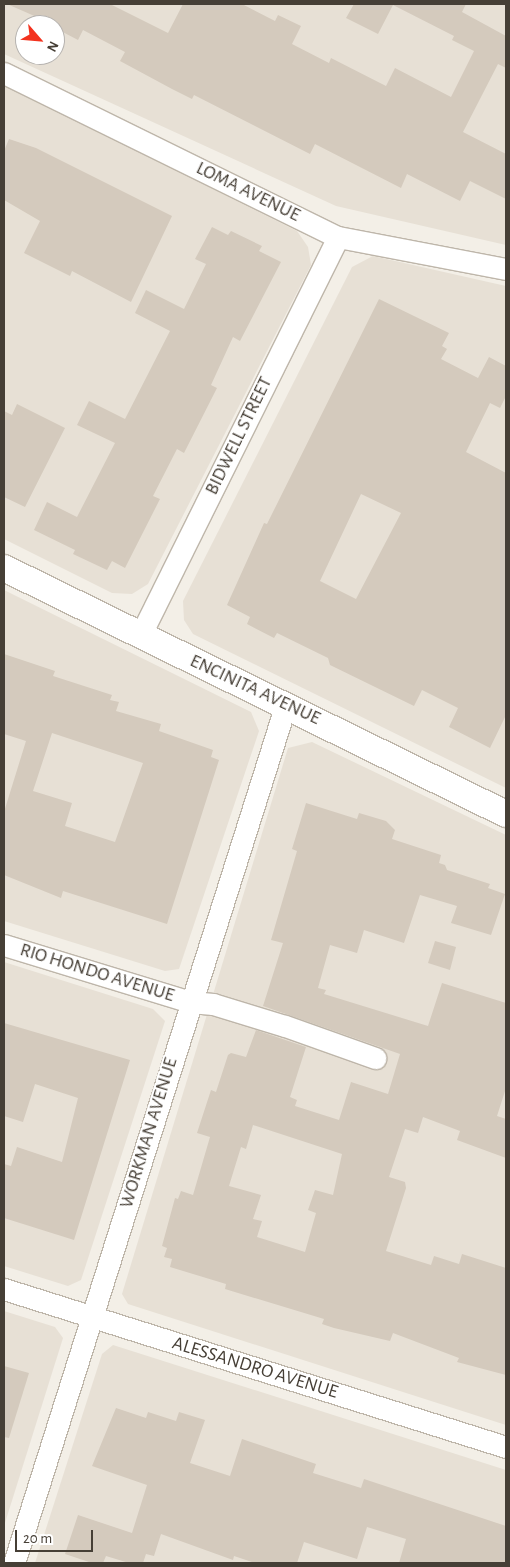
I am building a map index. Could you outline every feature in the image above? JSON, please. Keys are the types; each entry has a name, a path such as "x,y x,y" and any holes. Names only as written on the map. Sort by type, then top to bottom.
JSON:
{"street":[{"name":"LOMA AVENUE","path":"4,73 338,237 506,269"},
{"name":"BIDWELL STREET","path":"140,636 338,237"},
{"name":"ENCINITA AVENUE","path":"4,568 140,636 286,704 506,814"},
{"name":"WORKMAN AVENUE","path":"14,1563 190,1002 286,704"},
{"name":"RIO HONDO AVENUE","path":"4,945 190,1002 222,1007 375,1058"},
{"name":"ALESSANDRO AVENUE","path":"4,1289 506,1447"}],"shaded area":[{"path":"4,4 506,4 506,245 336,206 28,65 65,65 65,15 15,15 15,59 4,54"},
{"path":"4,84 297,231 308,247 311,265 148,584 132,594 112,593 4,539"},
{"path":"373,256 506,286 506,788 193,634 184,620 183,601 352,267"},
{"path":"4,590 251,712 259,731 179,969 165,971 4,921"},
{"path":"312,742 506,835 506,1425 128,1304 122,1294 288,748"},
{"path":"4,962 153,1009 165,1021 81,1280 68,1286 4,1266"},
{"path":"4,1311 55,1327 63,1338 4,1526"},
{"path":"113,1345 506,1470 506,1563 35,1563 102,1354"}],"building":[{"path":"7,4 110,4 168,33 183,4 242,4 275,21 278,15 301,26 292,44 329,63 331,58 386,86 395,68 451,97 474,51 452,40 454,36 393,5 378,34 346,18 354,4 466,4 462,12 506,36 506,68 498,64 463,132 506,154 506,199 470,181 460,201 407,174 401,188 315,144 310,154 194,95 192,99 120,61 125,52 83,30 78,40 65,33 65,15 32,15"},
{"path":"9,139 36,148 172,216 131,302 72,271 70,276 24,253 40,221 4,200 4,151"},
{"path":"212,227 228,235 231,231 262,246 259,251 281,262 240,341 233,337 211,385 217,388 184,453 177,449 153,496 160,499 125,568 112,561 107,570 73,554 75,550 34,530 47,502 77,517 115,443 77,425 89,401 125,419 170,331 135,313 146,290 184,309 206,264 195,259"},
{"path":"379,299 449,333 442,346 447,349 441,359 478,378 489,357 506,366 506,396 500,408 490,403 466,452 506,473 506,715 490,748 449,727 458,708 422,690 414,706 330,665 328,658 277,633 274,638 247,624 250,617 227,605 264,523 267,524","holes":["361,494 401,513 356,599 320,581"]},
{"path":"17,404 65,428 25,507 4,497 4,411 12,415"},
{"path":"4,654 55,671 53,676 112,695 110,700 119,702 116,711 161,724 159,731 213,750 211,757 219,760 167,924 63,891 61,898 4,875 4,812 26,741 4,734","holes":["52,733 143,763 115,842 65,826 72,803 33,791"]},
{"path":"306,803 357,819 359,813 386,821 395,830 392,839 441,855 439,863 445,865 447,870 490,884 488,888 505,894 491,935 451,923 457,906 420,895 404,943 364,930 357,953 330,945 318,988 326,990 324,994 428,1026 442,983 506,1003 506,1088 497,1116 506,1119 506,1158 457,1140 460,1131 423,1117 418,1133 405,1129 389,1177 405,1182 406,1188 386,1251 431,1265 434,1256 459,1264 462,1254 506,1268 506,1375 457,1362 459,1358 393,1333 390,1341 322,1324 324,1319 225,1289 226,1284 170,1267 172,1259 164,1257 167,1248 162,1246 175,1198 178,1199 181,1191 193,1195 210,1137 197,1133 211,1090 216,1092 228,1055 231,1053 246,1057 256,1030 306,1047 290,1097 297,1100 295,1106 339,1120 351,1082 388,1094 400,1054 263,1006 283,943 271,940 297,851 292,849","holes":["253,1125 342,1154 333,1195 315,1190 308,1210 316,1213 305,1252 257,1237 262,1221 253,1219 261,1195 229,1186 241,1147 246,1149"]},
{"path":"435,941 456,947 450,970 428,963"},
{"path":"4,1023 130,1060 74,1240 4,1218 4,1164 11,1166 17,1147 62,1162 78,1098 35,1084 23,1122 4,1116"},
{"path":"4,1366 29,1373 9,1438 4,1437"},
{"path":"116,1408 146,1418 148,1412 176,1421 179,1412 205,1420 190,1463 230,1476 242,1439 316,1464 313,1473 361,1488 364,1479 506,1526 506,1563 399,1563 406,1539 367,1527 357,1559 304,1542 297,1563 255,1563 234,1556 233,1560 161,1534 154,1556 146,1554 143,1563 129,1563 106,1556 103,1563 92,1563 65,1554 78,1515 132,1533 147,1485 92,1466"}]}
